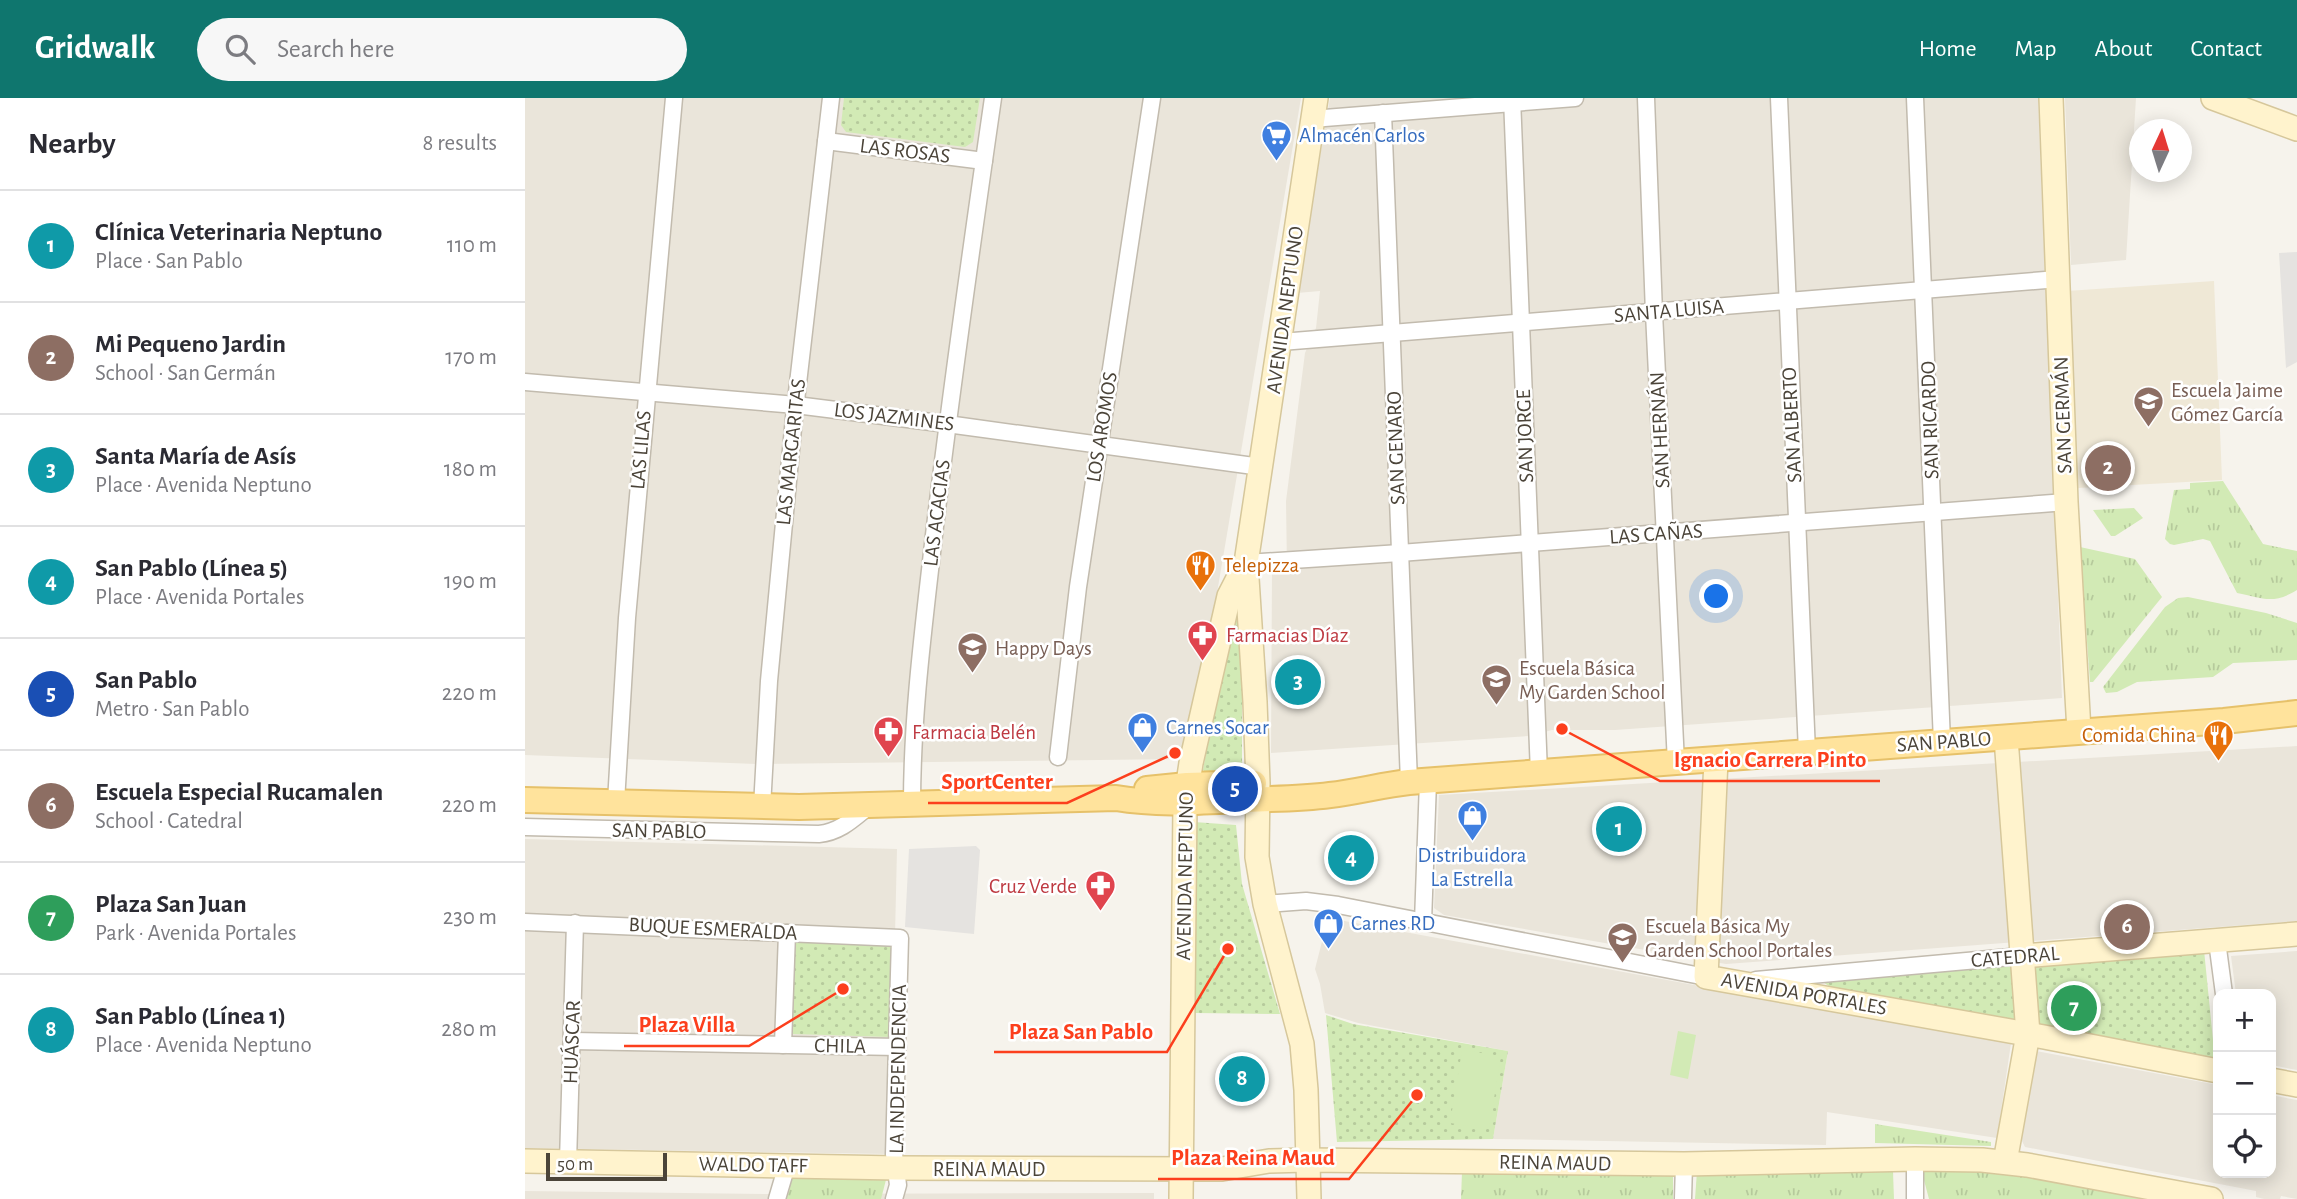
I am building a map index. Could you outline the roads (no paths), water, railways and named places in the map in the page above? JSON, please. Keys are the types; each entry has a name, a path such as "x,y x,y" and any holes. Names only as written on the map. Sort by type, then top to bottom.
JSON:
{"main road":[{"name":"SAN PABLO","path":"525,800 762,807 1116,798 1150,788 1186,794 1258,791 1333,780 1380,785 2224,721 2297,713"}],"street":[{"name":"LAS LILAS","path":"616,802 627,618 674,98"},
{"name":"LAS MARGARITAS","path":"762,807 768,693 796,405 831,98"},
{"name":"LAS ACACIAS","path":"912,804 912,768 921,658 947,424 993,98"},
{"name":"LOS AROMOS","path":"1058,757 1078,587 1152,98"},
{"path":"1314,108 1383,113 1512,100 1575,98"},
{"name":"SAN HERNÁN","path":"1646,98 1676,763"},
{"name":"SAN ALBERTO","path":"1779,98 1807,752"},
{"name":"SAN RICARDO","path":"1915,98 1942,742"},
{"name":"SAN GERMÁN","path":"2051,98 2066,502 2079,731"},
{"path":"2213,98 2297,129"},
{"name":"SAN JORGE","path":"1512,100 1539,773"},
{"name":"AVENIDA NEPTUNO","path":"1309,1199 1302,1044 1265,904 1257,857 1258,791 1246,563 1314,108"},
{"name":"SAN GENARO","path":"1383,113 1400,553 1419,782"},
{"name":"LAS ROSAS","path":"826,141 984,161"},
{"name":"SANTA LUISA","path":"1280,342 2058,279"},
{"name":"LOS JAZMINES","path":"525,382 796,405 1261,467"},
{"name":"LAS CAÑAS","path":"1246,563 2066,502"},
{"name":"AVENIDA NEPTUNO","path":"1181,1199 1186,794 1229,596 1246,563"},
{"path":"2005,1162 2028,1034 2006,738"},
{"path":"1706,977 1716,760"},
{"path":"1419,782 1423,922"},
{"name":"SAN PABLO","path":"525,827 819,834 836,831 869,806"},
{"name":"AVENIDA PORTALES","path":"1265,904 1322,902 1706,977 2213,1070"},
{"name":"BUQUE ESMERALDA","path":"525,922 901,938"},
{"name":"HUÁSCAR","path":"568,1162 575,923"},
{"path":"783,1045 787,933"},
{"name":"CATEDRAL","path":"1734,982 2297,934"},
{"name":"LA INDEPENDENCIA","path":"894,1199 898,1185 894,1154 901,938"},
{"path":"2217,941 2223,989"},
{"name":"CHILA","path":"572,1041 898,1047"},
{"path":"2276,1081 2297,1085"},
{"path":"1915,1159 1916,1199"},
{"name":"REINA MAUD","path":"897,1168 1222,1169 1269,1161 1307,1160 1684,1164 1915,1159 2005,1162 2155,1194 2211,1199"},
{"name":"WALDO TAFF","path":"525,1161 897,1168"},
{"path":"1683,1199 1684,1164"},
{"path":"777,1199 787,1165"}],"place":[{"name":"Almacén Carlos","path":"1276,162"},
{"name":"Escuela Jaime Gómez García","path":"2148,429"},
{"name":"Mi Pequeno Jardin","path":"2108,468"},
{"name":"Telepizza","path":"1200,592"},
{"name":"Farmacias Díaz","path":"1203,662"},
{"name":"Happy Days","path":"972,675"},
{"name":"Santa María de Asís","path":"1298,682"},
{"name":"Escuela Básica My Garden School","path":"1496,707"},
{"name":"Ignacio Carrera Pinto","path":"1562,729"},
{"name":"SportCenter","path":"1175,753"},
{"name":"Carnes Socar","path":"1143,754"},
{"name":"Farmacia Belén","path":"889,759"},
{"name":"Comida China","path":"2219,762"},
{"name":"San Pablo","path":"1235,789"},
{"name":"Clínica Veterinaria Neptuno","path":"1619,829"},
{"name":"Distribuidora La Estrella","path":"1472,842"},
{"name":"San Pablo (Línea 5)","path":"1351,858"},
{"name":"Cruz Verde","path":"1100,913"},
{"name":"Escuela Especial Rucamalen","path":"2127,927"},
{"name":"Plaza San Pablo","path":"1228,949"},
{"name":"Carnes RD","path":"1328,950"},
{"name":"Escuela Básica My Garden School Portales","path":"1622,965"},
{"name":"Plaza Villa","path":"843,989"},
{"name":"Plaza San Juan","path":"2074,1008"},
{"name":"San Pablo (Línea 1)","path":"1242,1079"},
{"name":"Plaza Reina Maud","path":"1417,1095"}]}
